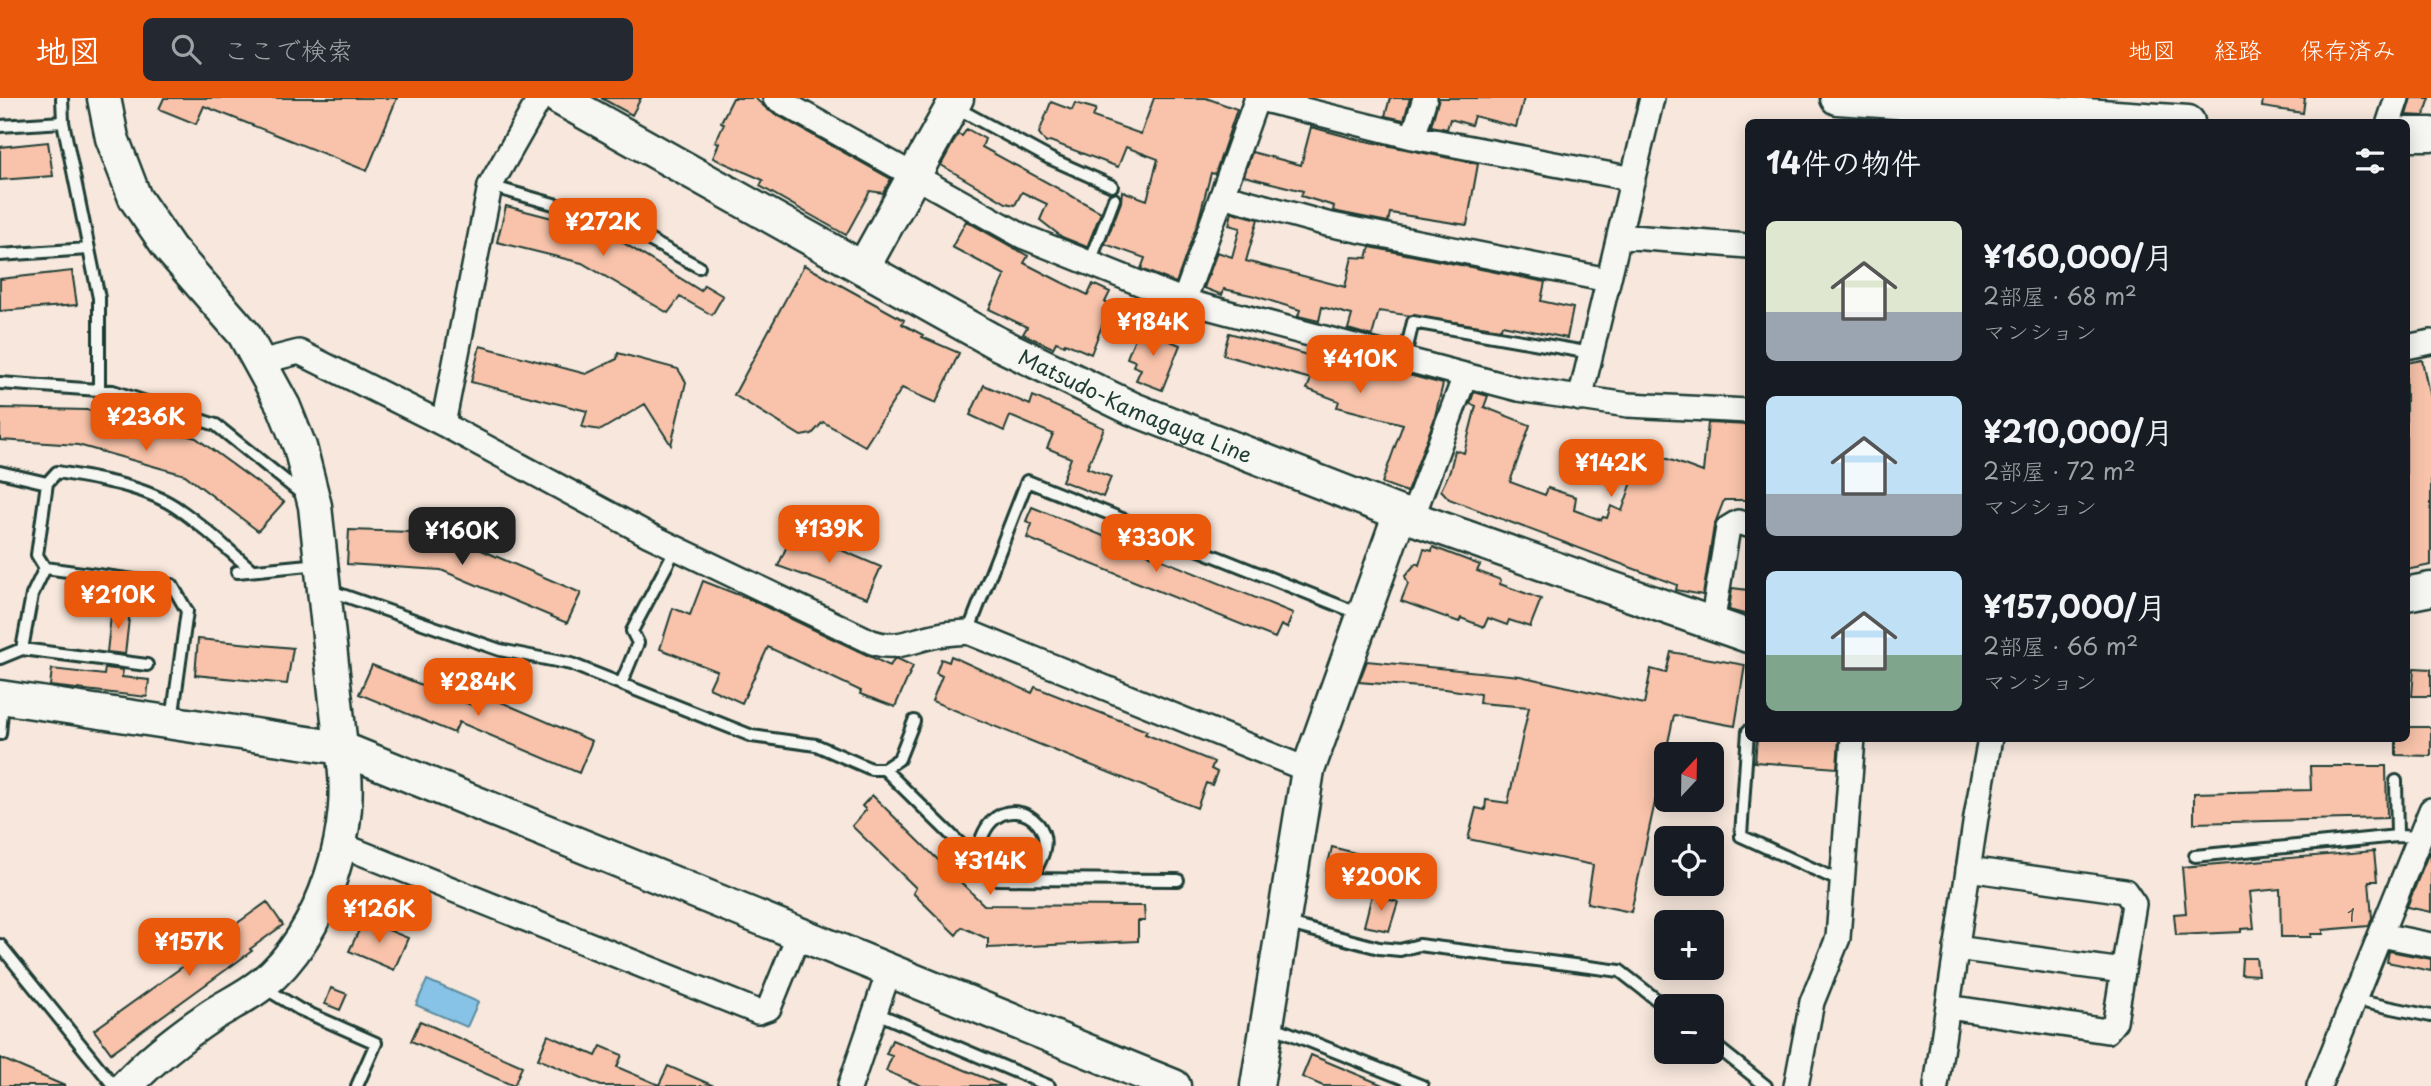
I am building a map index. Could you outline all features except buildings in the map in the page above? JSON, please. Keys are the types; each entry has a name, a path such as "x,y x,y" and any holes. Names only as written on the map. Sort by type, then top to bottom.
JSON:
{"street":[{"path":"104,98 112,138 135,198 170,249 244,334 284,407 300,447 315,506 320,576 341,748 347,771 339,844 317,910 294,950 261,985 211,1016 150,1060 126,1086"},
{"path":"443,424 490,186 540,98"},
{"name":"Matsudo-Kamagaya Line","path":"559,98 997,344 1133,409 1406,515 1745,635"},
{"path":"1184,301 1257,98 1413,137 1633,179"},
{"path":"1413,137 1425,98"},
{"path":"1580,399 1652,98"},
{"path":"1837,98 2056,119"},
{"path":"2390,119 2397,98"},
{"path":"778,99 1022,236 1184,301 1465,376 1580,399 1745,411"},
{"path":"863,268 955,102"},
{"path":"2410,134 2431,134"},
{"path":"1222,195 1327,224 1608,281"},
{"path":"1619,236 1745,246"},
{"path":"2410,346 2431,342"},
{"path":"260,362 299,352 443,424 676,548 884,646 915,643 938,635 968,632 1308,770"},
{"path":"1257,1086 1308,770 1363,615 1465,376"},
{"path":"1712,624 1728,528 1738,522 1745,524"},
{"path":"2410,593 2431,589"},
{"path":"1,689 172,723 341,748 1174,1086"},
{"path":"1796,1086 1812,1002 1838,938 1853,742"},
{"path":"1936,1086 1989,742"},
{"path":"2319,1086 2381,935 2425,838 2431,810"},
{"path":"339,844 758,1012 769,1008 799,934"},
{"path":"1948,1007 2107,1031 2115,1021 2134,904 2124,891 1968,869"},
{"path":"2381,935 2431,945"},
{"path":"1956,948 2123,971"},
{"path":"850,1086 889,971"}],"lane":[{"path":"62,98 63,122 99,298 99,390"},
{"path":"955,102 1049,158 1112,186"},
{"path":"0,126 63,122"},
{"path":"490,186 614,221 699,267"},
{"path":"1089,265 1114,199"},
{"path":"0,255 88,249"},
{"path":"1404,360 1413,322 1591,353"},
{"path":"0,383 113,391 216,425 315,506"},
{"path":"0,472 47,483"},
{"path":"172,723 187,611 172,585 46,568 37,555 47,483 57,472 93,479 161,499 180,509 251,569"},
{"path":"968,632 1027,481 1363,615"},
{"path":"621,684 638,643 632,632 676,548"},
{"path":"22,649 32,595 46,568"},
{"path":"237,572 251,569 320,576 500,650 571,664 752,736 816,746 871,769 884,769 899,759 914,722"},
{"path":"0,658 22,649 147,665"},
{"path":"0,734 1,689"},
{"path":"1747,742 1741,836 1842,882"},
{"path":"884,769 996,879 1178,880"},
{"path":"2396,781 2396,836"},
{"path":"977,860 984,827 998,814 1017,812 1034,818 1043,831 1045,848 1030,879"},
{"path":"2195,856 2396,836 2425,838"},
{"path":"1284,923 1379,948 1400,950 1419,945 1620,971 1654,998"},
{"path":"0,945 114,1086"},
{"path":"261,985 299,1009 376,1044 357,1086"},
{"path":"2354,1000 2431,1016"},
{"path":"874,1012 1049,1086"},
{"path":"1269,1024 1422,1086"},
{"path":"1724,1053 1766,1086"}],"water":[{"path":"427,980 478,1002 467,1027 416,1005"}]}
